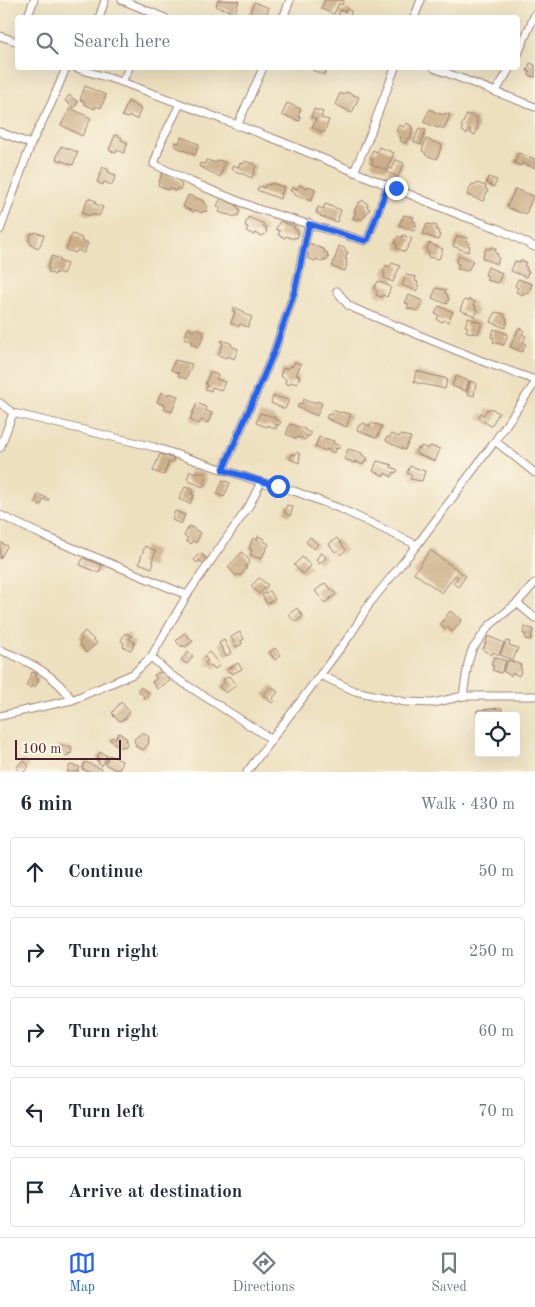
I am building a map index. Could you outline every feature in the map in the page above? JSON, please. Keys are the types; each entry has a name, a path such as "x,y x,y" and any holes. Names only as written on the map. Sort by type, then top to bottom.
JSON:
{"street":[{"path":"28,15 34,0"},
{"path":"100,15 105,0"},
{"path":"122,0 152,15"},
{"path":"284,15 290,0"},
{"path":"415,15 421,0"},
{"path":"520,49 535,14"},
{"path":"0,36 15,41"},
{"path":"0,230 31,144 65,70"},
{"path":"84,70 180,104 462,216 497,228 535,248"},
{"path":"122,82 128,70"},
{"path":"237,126 262,70"},
{"path":"354,172 394,70"},
{"path":"439,70 535,107"},
{"path":"496,91 509,70"},
{"path":"180,104 153,163 258,209 365,241 368,239 388,185"},
{"path":"0,132 31,144"},
{"path":"223,470 274,352 295,290 309,224"},
{"path":"247,772 351,634 370,603 417,545 495,441 535,382 353,308 343,300 337,291"},
{"path":"0,403 13,413 154,447 261,482 294,490 417,545"},
{"path":"0,448 13,413"},
{"path":"495,441 535,473"},
{"path":"0,716 72,700 129,677 152,657 187,595 241,518 261,482"},
{"path":"0,515 44,536 187,595"},
{"path":"463,696 472,650 489,626 517,604 535,583"},
{"path":"517,604 535,618"},
{"path":"0,650 19,657 40,669 63,686 72,700"},
{"path":"152,657 171,675 271,740"},
{"path":"320,675 355,691 405,702 433,703 463,696 535,696"}],"building":[{"path":"218,0 239,1 234,15 228,13 229,10 216,7"},
{"path":"325,0 344,0 342,5 339,3 334,14 321,9"},
{"path":"254,2 269,8 266,15 249,15"},
{"path":"347,9 351,11 350,15 338,15 341,10 345,12"},
{"path":"530,63 535,65 535,77 528,75 530,72 527,71"},
{"path":"312,70 326,70 324,75"},
{"path":"85,86 106,95 101,108 96,106 95,109 80,100"},
{"path":"346,92 359,97 352,113 335,104 340,93 344,95"},
{"path":"69,95 78,102 74,108 65,101"},
{"path":"128,101 141,109 137,119 122,116"},
{"path":"287,103 301,109 298,116 301,117 300,121 282,115"},
{"path":"70,108 91,118 82,136 61,125"},
{"path":"314,109 323,112 321,118 329,120 324,133 312,127 316,119 311,117"},
{"path":"430,109 438,114 444,115 445,113 450,115 444,129 423,122"},
{"path":"467,114 478,118 476,122 478,127 475,135 470,133 471,130 469,129 467,134 462,131 463,128 461,127"},
{"path":"407,123 413,129 410,139 407,138 406,143 400,141 399,132 396,131 399,125 405,127"},
{"path":"419,128 426,130 421,145 414,142"},
{"path":"115,135 128,143 124,153 117,150 116,153 109,150"},
{"path":"181,137 199,144 195,155 174,146 175,142 179,143"},
{"path":"426,139 442,145 437,159 425,155 426,153 422,151"},
{"path":"61,146 78,152 73,165 56,159"},
{"path":"379,147 394,153 386,170 371,164 373,160 370,158 373,150 377,152"},
{"path":"518,153 535,159 535,168 522,163 521,166 514,163"},
{"path":"206,160 217,163 217,160 225,162 220,177 199,166 200,163 205,164"},
{"path":"396,160 404,163 398,177 387,172 389,168 392,169"},
{"path":"245,161 256,165 252,178 231,169 233,165 238,167 240,163 244,164"},
{"path":"103,167 109,170 108,172 116,175 112,185 104,182 103,185 97,182"},
{"path":"162,173 178,179 182,185 180,190 177,188 176,191 169,188 168,190 158,185"},
{"path":"488,177 497,180 494,187 486,183"},
{"path":"271,183 284,187 280,199 257,190 259,186 264,188 266,184 270,185"},
{"path":"477,183 486,186 485,189 488,190 483,201 467,195 472,184 476,185"},
{"path":"299,185 316,189 311,201 290,191 292,187 297,189"},
{"path":"515,189 533,196 526,214 507,207"},
{"path":"188,195 204,201 203,203 207,204 206,207 208,207 206,212 203,211 202,213 195,210 194,212 183,207"},
{"path":"88,198 96,201 95,204 103,207 99,216 91,214 90,216 82,213"},
{"path":"221,198 237,205 240,211 238,216 236,215 235,217 219,212 221,208 217,206"},
{"path":"362,200 368,204 367,207 370,209 362,220 358,218 357,220 353,218 356,212 354,211"},
{"path":"325,204 341,210 337,222 316,213 318,207 323,209"},
{"path":"404,215 414,217 412,221 416,222 415,225 417,226 414,231 399,225"},
{"path":"248,217 267,227 265,235 263,234 262,236 255,233 254,235 246,231 248,227 245,226"},
{"path":"280,221 295,227 294,229 299,234 297,238 294,237 293,239 286,236 285,238 278,235 280,231 276,229"},
{"path":"427,224 437,226 436,230 439,231 438,234 440,235 438,240 423,234"},
{"path":"35,232 44,235 39,248 31,245 29,241 31,233 34,234"},
{"path":"72,234 82,238 81,241 88,243 84,253 77,250 76,253 66,250"},
{"path":"403,235 412,239 405,252 396,248 398,245 395,244 398,236 402,238"},
{"path":"457,236 468,238 466,241 470,246 468,252 453,246"},
{"path":"309,243 328,253 327,256 329,257 326,261 324,260 323,262 316,259 315,261 307,258 309,254 306,252"},
{"path":"429,243 443,249 439,259 428,257 429,252 426,251"},
{"path":"339,246 348,252 345,259 347,259 347,264 345,271 332,267"},
{"path":"491,247 496,249 495,253 498,254 497,264 482,258 486,248 490,249"},
{"path":"459,255 473,261 468,271 457,269 459,264 456,263"},
{"path":"52,256 67,264 63,274 56,272 55,275 48,272 49,269 47,268"},
{"path":"520,260 526,262 524,266 529,271 526,277 511,271 515,261 520,262"},
{"path":"392,263 400,266 393,282 384,278 385,274 383,273 386,265 390,267"},
{"path":"488,267 502,273 498,283 486,280 488,276 485,275"},
{"path":"406,275 416,277 415,281 418,282 417,285 419,286 416,291 402,285"},
{"path":"518,279 532,284 528,294 523,293 523,295 516,292 518,288 515,286"},
{"path":"378,281 391,287 387,297 376,295 377,291 374,289"},
{"path":"436,288 446,290 445,293 449,298 447,304 432,298"},
{"path":"409,295 423,301 418,311 407,308 409,304 405,303"},
{"path":"469,299 475,302 473,305 478,310 475,316 460,310 464,300 469,301"},
{"path":"439,306 453,312 448,322 437,320 439,315 435,314"},
{"path":"234,307 252,317 248,327 240,324 239,327 231,323 235,312 233,311"},
{"path":"495,312 505,314 504,317 508,322 505,328 491,322"},
{"path":"468,318 482,323 478,334 466,331 468,327 465,326"},
{"path":"188,328 194,331 196,328 204,332 199,347 191,344 192,341 184,338"},
{"path":"519,328 524,330 522,334 526,336 523,343 526,344 522,352 510,347"},
{"path":"494,329 508,334 504,345 493,342 494,338 491,337"},
{"path":"222,340 238,349 234,359 218,355 223,343 221,342"},
{"path":"175,360 192,364 186,379 178,376 179,373 171,370"},
{"path":"294,362 301,364 296,375 300,376 297,384 291,382 290,385 285,383 286,379 280,376 283,368 292,367"},
{"path":"416,371 447,379 445,389 414,382"},
{"path":"210,372 218,375 216,379 225,382 221,390 212,387 211,391 205,389"},
{"path":"456,376 469,381 466,391 452,386"},
{"path":"470,381 476,383 474,396 467,394"},
{"path":"161,392 178,396 172,412 164,409 166,406 157,402"},
{"path":"273,396 289,400 285,409 271,403"},
{"path":"304,399 311,403 312,401 316,403 317,401 322,403 317,416 297,407 299,403 302,404"},
{"path":"197,403 206,407 205,410 212,413 208,423 201,420 199,424 190,420"},
{"path":"491,408 499,413 491,426 478,418 481,413 484,415 487,409"},
{"path":"333,410 351,414 346,427 326,418 328,414 331,415"},
{"path":"260,413 275,417 274,419 281,422 279,425 277,424 276,429 268,425 267,427 256,423"},
{"path":"363,423 370,426 371,423 382,426 377,438 357,430 359,425 361,426"},
{"path":"290,424 311,433 309,437 307,436 305,440 298,437 297,439 286,434"},
{"path":"391,434 399,437 400,435 411,437 405,450 386,441 387,437 390,438"},
{"path":"319,437 334,441 333,443 340,446 338,449 336,448 334,453 327,449 326,451 315,447"},
{"path":"421,446 428,449 430,446 440,449 435,461 415,453 417,448 420,449"},
{"path":"348,449 362,453 362,455 368,458 367,461 365,460 363,465 344,459"},
{"path":"296,452 300,454 299,463 290,459 292,454 295,455"},
{"path":"160,454 174,459 172,463 169,462 164,475 153,471"},
{"path":"377,461 392,465 391,467 398,470 396,473 394,472 392,477 385,473 384,476 373,471"},
{"path":"410,466 425,471 422,481 410,479 412,475 407,473"},
{"path":"190,471 206,474 205,477 207,478 203,487 187,479"},
{"path":"223,480 230,483 224,497 217,494"},
{"path":"185,487 193,490 191,494 194,495 190,504 179,499"},
{"path":"38,494 49,499 48,501 44,499 41,505 35,503"},
{"path":"287,505 293,507 290,516 284,512"},
{"path":"175,511 185,515 181,524 172,520"},
{"path":"189,526 201,533 196,543 193,541 191,544 186,541 188,538 184,536"},
{"path":"258,536 265,539 263,541 269,544 261,559 250,555 252,550 249,549 253,538 257,540"},
{"path":"310,537 318,544 314,549 306,542"},
{"path":"337,538 346,550 340,555 338,550 335,552 329,544"},
{"path":"0,542 7,546 0,559"},
{"path":"145,546 156,551 152,561 154,562 152,568 139,563"},
{"path":"430,550 466,576 458,587 453,583 458,577 455,575 442,593 414,573"},
{"path":"242,552 250,561 240,576 238,574 236,576 228,567"},
{"path":"321,552 326,558 319,564 316,560"},
{"path":"200,553 207,559 203,564 199,560 197,563 194,560"},
{"path":"302,557 311,566 303,574 294,565"},
{"path":"83,558 102,565 99,573 80,565"},
{"path":"259,578 268,585 259,594 251,586"},
{"path":"325,583 336,594 325,603 315,591"},
{"path":"270,591 275,599 267,604 262,595"},
{"path":"297,608 303,616 296,622 288,615"},
{"path":"450,611 462,620 452,632 440,624"},
{"path":"524,627 533,629 531,640 525,639 526,634 523,634"},
{"path":"85,631 97,643 86,653 79,643 82,640 79,637"},
{"path":"240,632 244,639 241,641 242,644 236,647 231,637"},
{"path":"125,633 132,636 129,639 135,642 131,650 123,647 124,643 121,641"},
{"path":"184,633 193,641 182,647 176,641"},
{"path":"488,636 504,643 499,655 493,652 492,655 483,650"},
{"path":"224,640 231,653 226,656 219,643"},
{"path":"506,641 510,642 509,645 518,648 513,660 500,655"},
{"path":"275,648 281,655 275,660 269,652"},
{"path":"188,652 193,656 187,664 181,660"},
{"path":"209,652 220,665 215,669 205,663 208,661 204,656"},
{"path":"494,657 506,661 501,673 492,670 494,666 491,665"},
{"path":"508,660 521,665 520,668 522,669 519,676 512,673 511,676 503,671"},
{"path":"238,663 242,669 232,674 230,673 227,669"},
{"path":"163,671 170,681 157,689 152,682 157,678 154,675"},
{"path":"32,672 37,674 35,677 39,679 35,687 32,685 31,688 26,686"},
{"path":"229,676 236,685 226,693 219,687 225,682 223,680"},
{"path":"271,686 278,692 272,699 274,701 272,703 263,695"},
{"path":"140,687 150,693 146,699 138,691"},
{"path":"121,702 129,711 126,718 120,721 112,713"},
{"path":"502,708 502,712 477,712 477,710"},
{"path":"143,732 149,737 149,743 143,750 135,746 134,739"},
{"path":"119,733 127,739 126,741 128,742 125,747 122,746 121,748 110,740 112,737 115,739"},
{"path":"58,745 72,747 71,754 69,753 68,756 56,754"},
{"path":"100,752 107,756 102,766 96,760"},
{"path":"109,755 122,761 119,770 105,764"},
{"path":"23,760 29,766 24,772 20,772 16,768"},
{"path":"85,762 102,769 101,772 89,772 82,769"},
{"path":"70,765 80,767 78,772 67,772"}],"route":[{"path":"278,486 223,470 274,352 295,290 309,224 365,241 368,239 388,185 396,188"}]}
